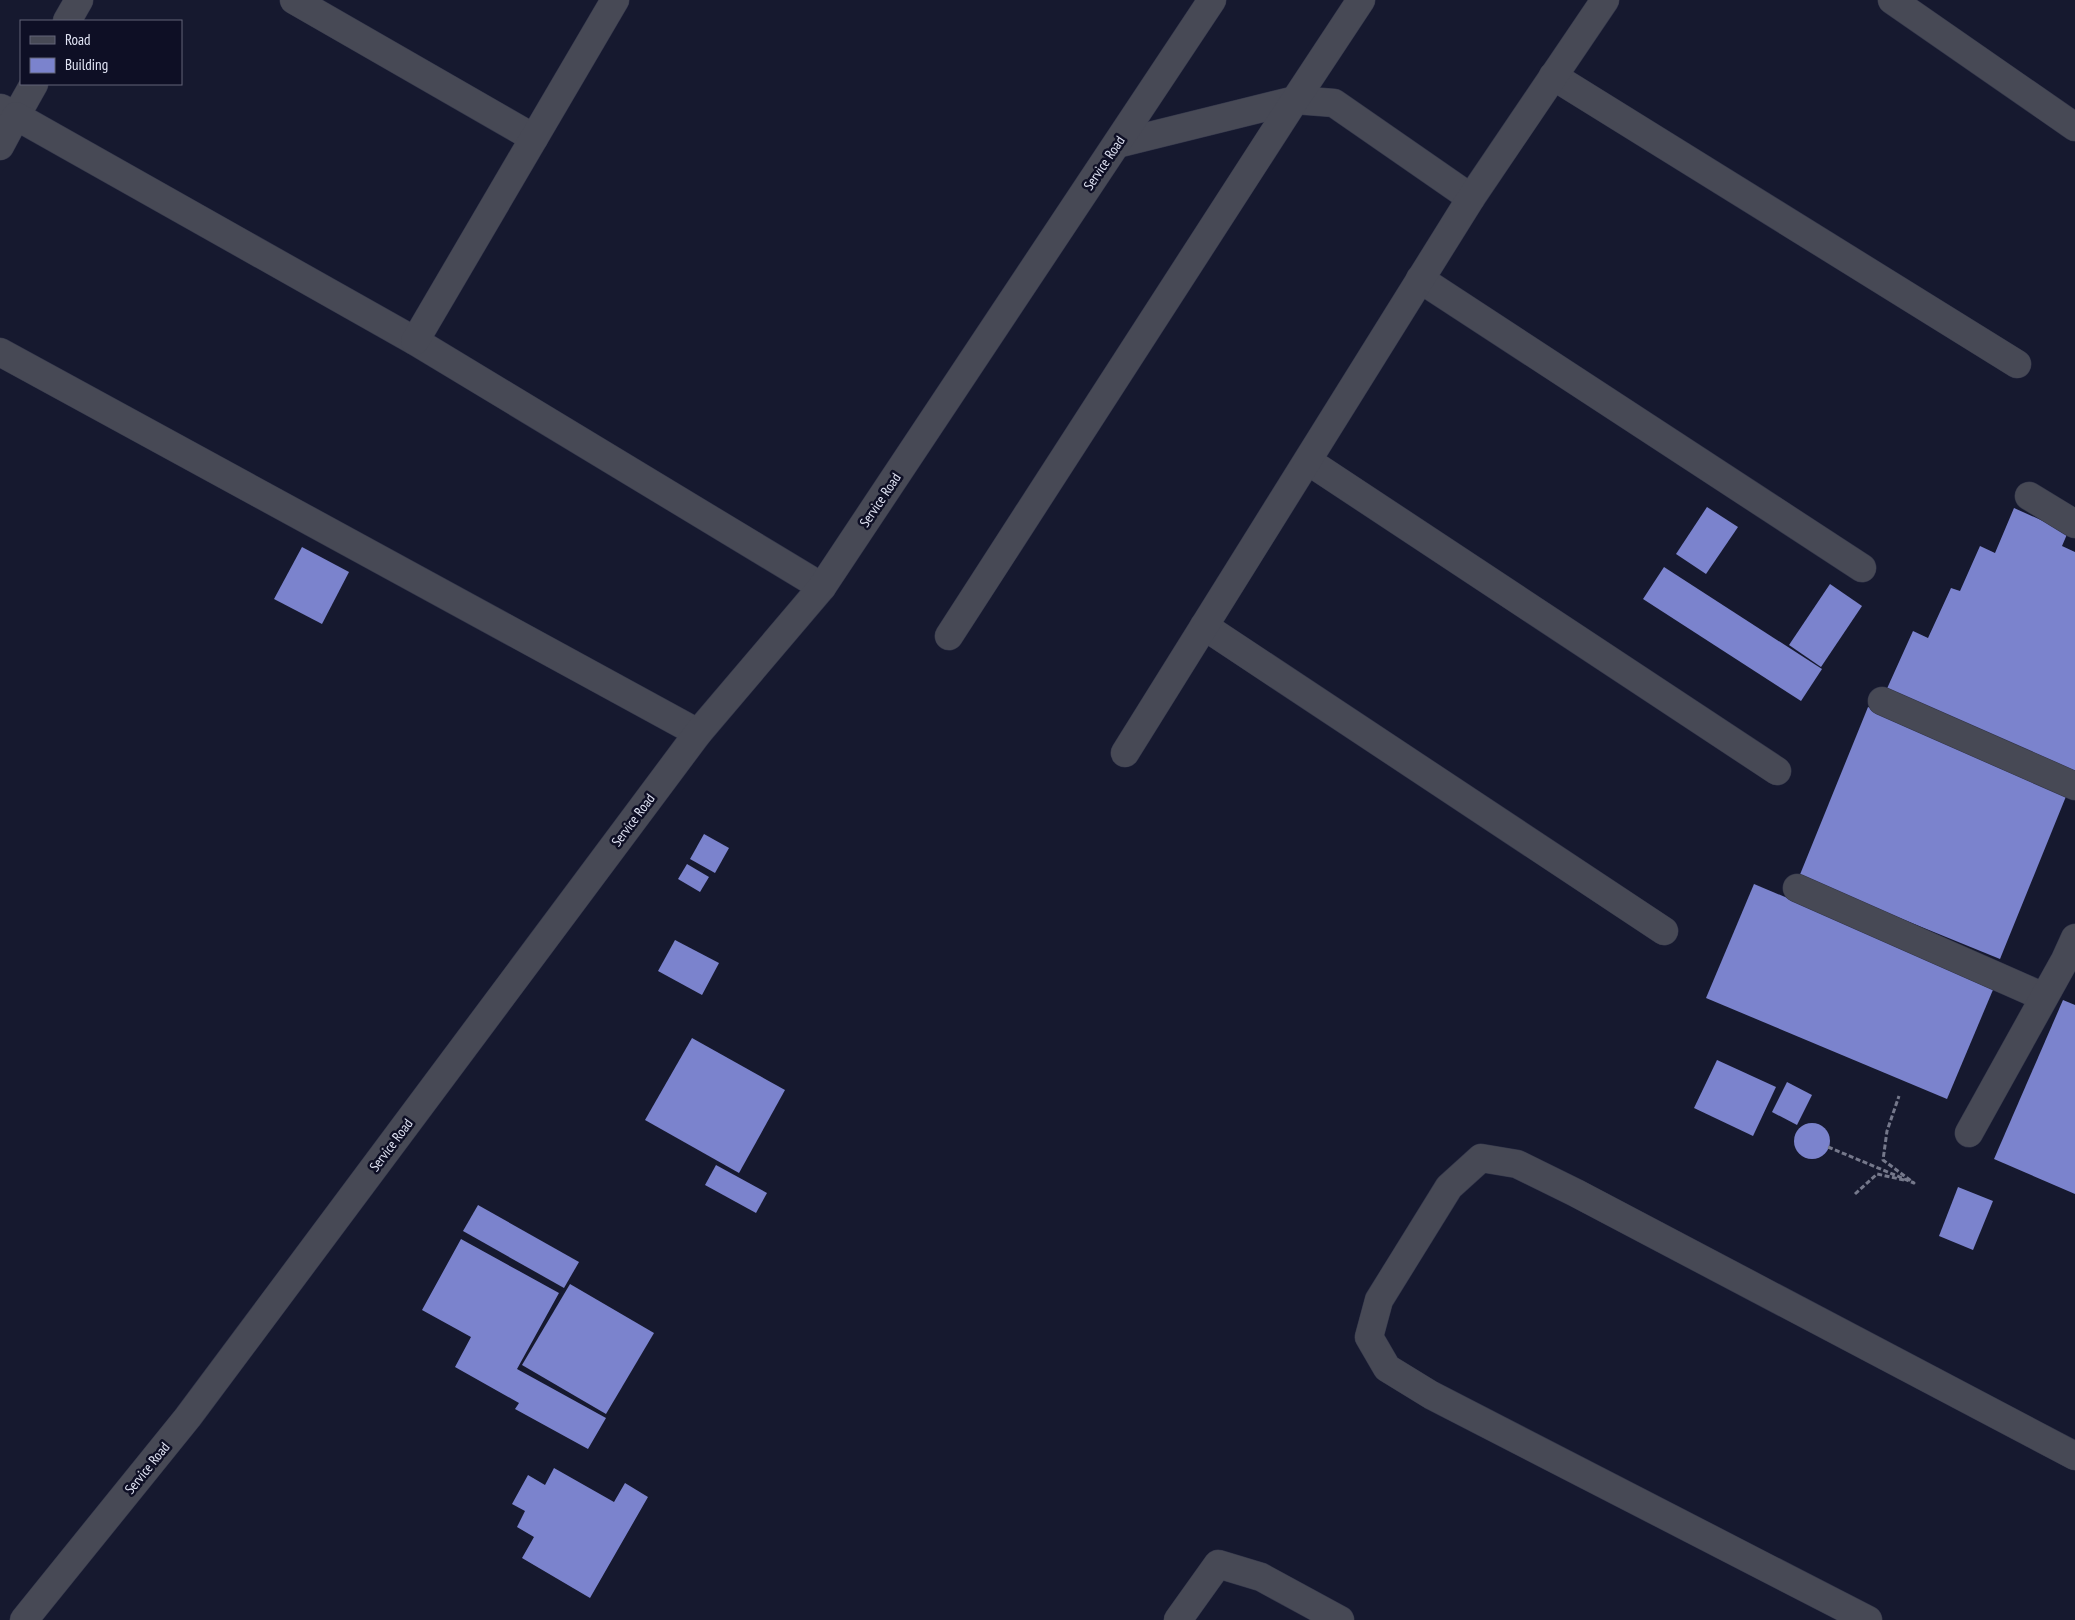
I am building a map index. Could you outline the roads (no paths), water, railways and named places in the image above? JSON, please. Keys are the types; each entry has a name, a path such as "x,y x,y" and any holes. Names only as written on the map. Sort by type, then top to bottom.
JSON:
{"street":[{"path":"68,20 79,0"},
{"path":"294,0 534,138"},
{"path":"415,341 615,0"},
{"name":"Service Road","path":"24,1620 194,1410 698,734 822,588 1212,0"},
{"path":"948,636 1294,100 1361,0"},
{"path":"1125,753 1471,198 1605,0"},
{"path":"1892,0 2075,127"},
{"path":"1553,76 2017,364"},
{"path":"0,146 8,111 33,85"},
{"path":"1117,144 1294,100 1334,102 1471,198"},
{"path":"8,111 415,341 822,588"},
{"path":"1420,279 1862,568"},
{"path":"0,352 698,734"},
{"path":"1308,460 1777,771"},
{"path":"2029,496 2075,524"},
{"path":"1204,626 1664,931"},
{"path":"1882,701 2075,786"},
{"path":"1797,888 2044,996"},
{"path":"1968,1133 2044,996 2072,954"},
{"path":"1868,1620 1431,1395 1387,1368 1369,1337 1379,1300 1449,1186 1482,1158 1517,1164 1576,1193 2075,1456"},
{"path":"1178,1620 1218,1564 1261,1577 1340,1620"}]}
